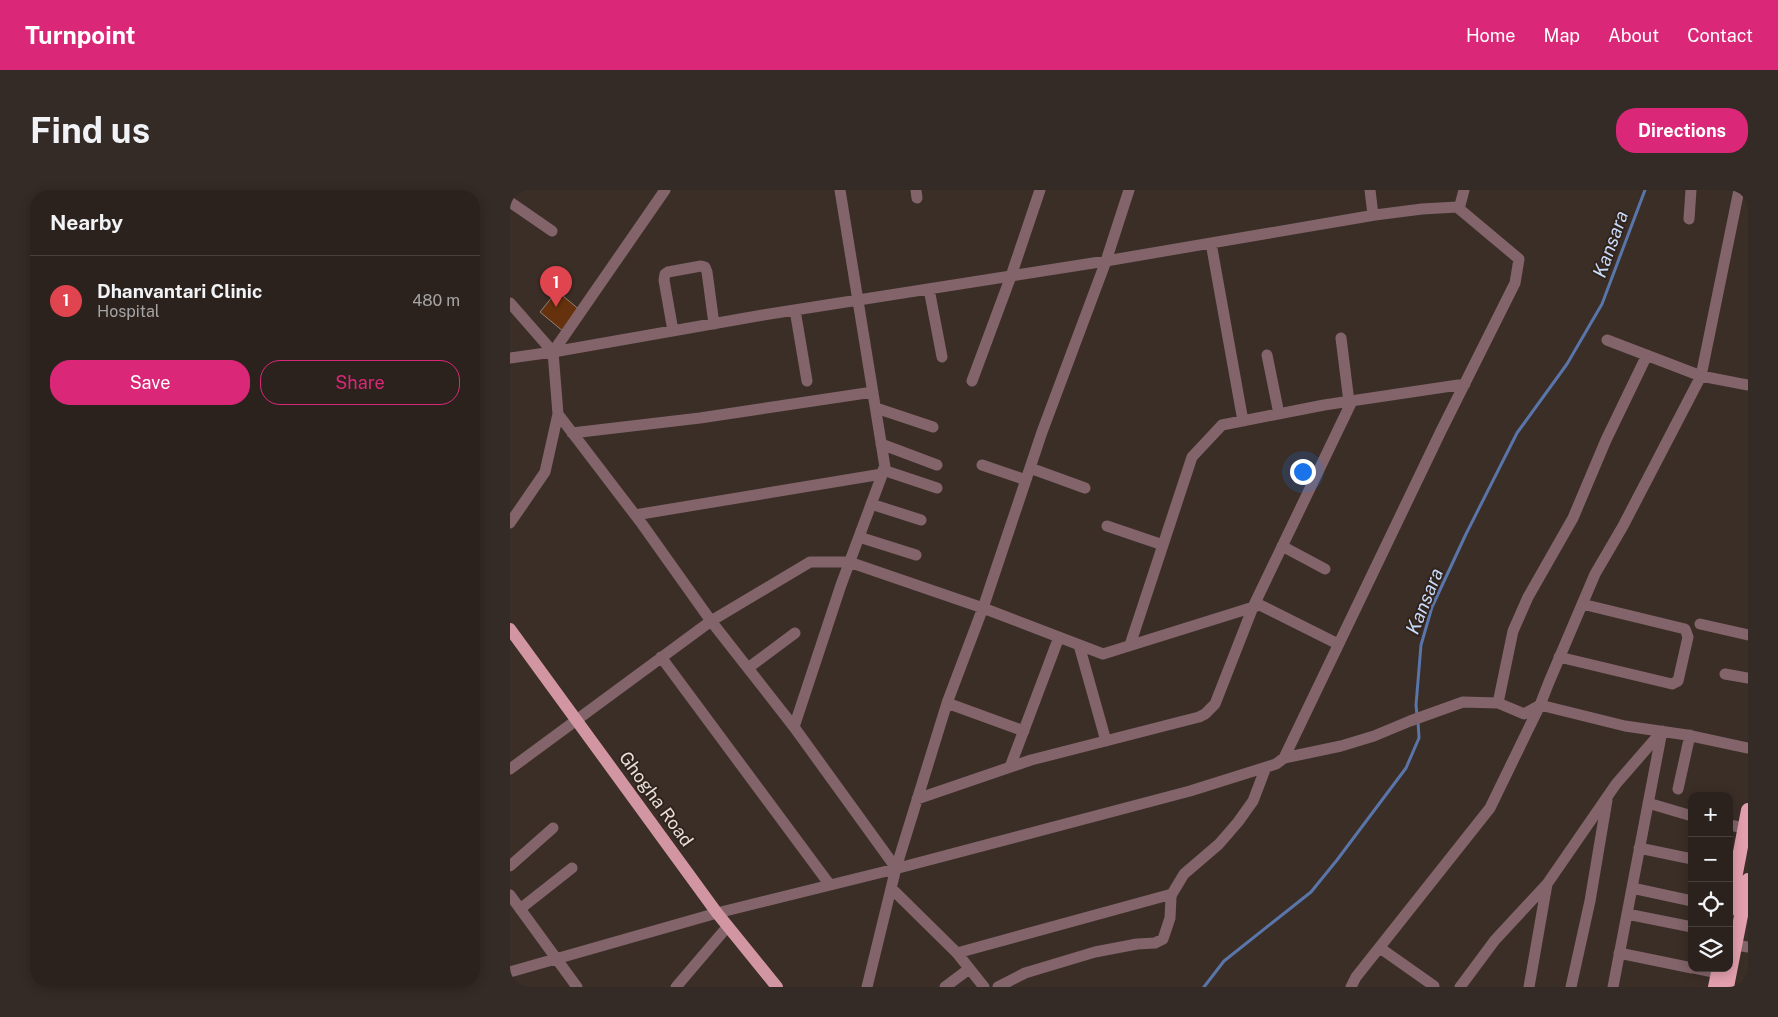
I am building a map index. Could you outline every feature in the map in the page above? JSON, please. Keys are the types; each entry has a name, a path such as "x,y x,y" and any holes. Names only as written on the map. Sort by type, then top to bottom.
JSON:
{"highway":[{"path":"1733,869 1745,828 1748,810"},
{"path":"1727,987 1737,945 1748,880"}],"main road":[{"name":"Ghogha Road","path":"510,629 717,913 777,987"}],"street":[{"path":"510,522 545,472 558,414 554,352 665,190"},
{"path":"794,727 849,562 885,466 840,190"},
{"path":"972,381 1011,276 1040,190"},
{"path":"867,987 896,868 947,703 983,608 1030,468 1106,261 1129,190"},
{"path":"1370,190 1373,215"},
{"path":"1459,209 1464,190"},
{"path":"1689,219 1690,190"},
{"path":"1351,987 1490,808 1540,705 1595,574 1623,526 1669,434 1701,376 1739,190"},
{"path":"510,202 552,231"},
{"path":"510,358 795,310 1106,261 1373,215 1457,207 1519,259 1515,284 1284,758"},
{"path":"1211,243 1242,421"},
{"path":"673,331 664,280 665,274 701,266 705,267 707,272 714,324"},
{"path":"929,289 942,357"},
{"path":"510,303 554,352"},
{"path":"795,310 807,381"},
{"path":"917,799 1010,767 1198,716 1211,709 1215,704 1253,607 1350,401 1341,338"},
{"path":"1607,340 1701,376 1748,385"},
{"path":"1267,355 1279,414"},
{"path":"1498,703 1513,631 1528,597 1573,518 1606,440 1647,355"},
{"path":"1130,645 1192,457 1222,425 1350,401 1465,384"},
{"path":"572,433 700,418 873,392"},
{"path":"876,408 933,427"},
{"path":"558,414 635,515 711,621 794,727 896,868"},
{"path":"881,444 937,465"},
{"path":"982,465 1026,480"},
{"path":"1030,468 1085,488"},
{"path":"635,515 883,472 937,488"},
{"path":"871,504 921,520"},
{"path":"1108,526 1163,545"},
{"path":"859,537 916,555"},
{"path":"1282,546 1325,569"},
{"path":"510,769 711,621 810,562 849,562 983,608 1103,654 1260,605 1338,644"},
{"path":"1559,657 1672,684 1678,681 1688,637 1684,628 1582,604"},
{"path":"1700,624 1748,635"},
{"path":"748,668 794,633"},
{"path":"1010,767 1059,637"},
{"path":"1080,645 1106,741"},
{"path":"661,657 830,885"},
{"path":"1725,674 1748,678"},
{"path":"510,972 717,913 1190,791 1276,764 1284,758 1341,746 1374,736 1463,702 1498,703 1524,714 1540,705 1625,726 1690,735 1748,748"},
{"path":"947,703 1024,731"},
{"path":"1460,987 1496,940 1547,884 1616,784 1662,732"},
{"path":"1613,987 1662,732"},
{"path":"1678,789 1690,735"},
{"path":"998,987 1025,973 1095,952 1163,939 1170,918 1172,894 1184,874 1219,844 1248,808 1253,801 1266,767"},
{"path":"1571,987 1590,901 1607,796"},
{"path":"1648,803 1688,815"},
{"path":"1733,825 1745,828"},
{"path":"510,866 553,828"},
{"path":"1639,848 1688,859"},
{"path":"520,909 572,868"},
{"path":"1529,987 1547,884"},
{"path":"891,888 957,953 984,987"},
{"path":"1632,888 1688,899"},
{"path":"957,953 1172,894"},
{"path":"510,895 577,987"},
{"path":"1627,914 1688,926"},
{"path":"676,987 728,926"},
{"path":"1380,948 1434,986"},
{"path":"1619,953 1688,967"},
{"path":"945,987 970,969"},
{"path":"1705,972 1717,976"}],"building":[{"path":"557,291 581,311 564,332 540,312"}],"waterway":[{"name":"Kansara","path":"1417,715 1416,705 1421,645 1432,607 1517,433 1567,364 1602,304 1645,190"},
{"name":"Kansara","path":"1204,987 1224,961 1311,892 1337,860 1406,768 1419,738 1418,721"}],"place":[{"name":"Dhanvantari Clinic","path":"556,307"}]}
